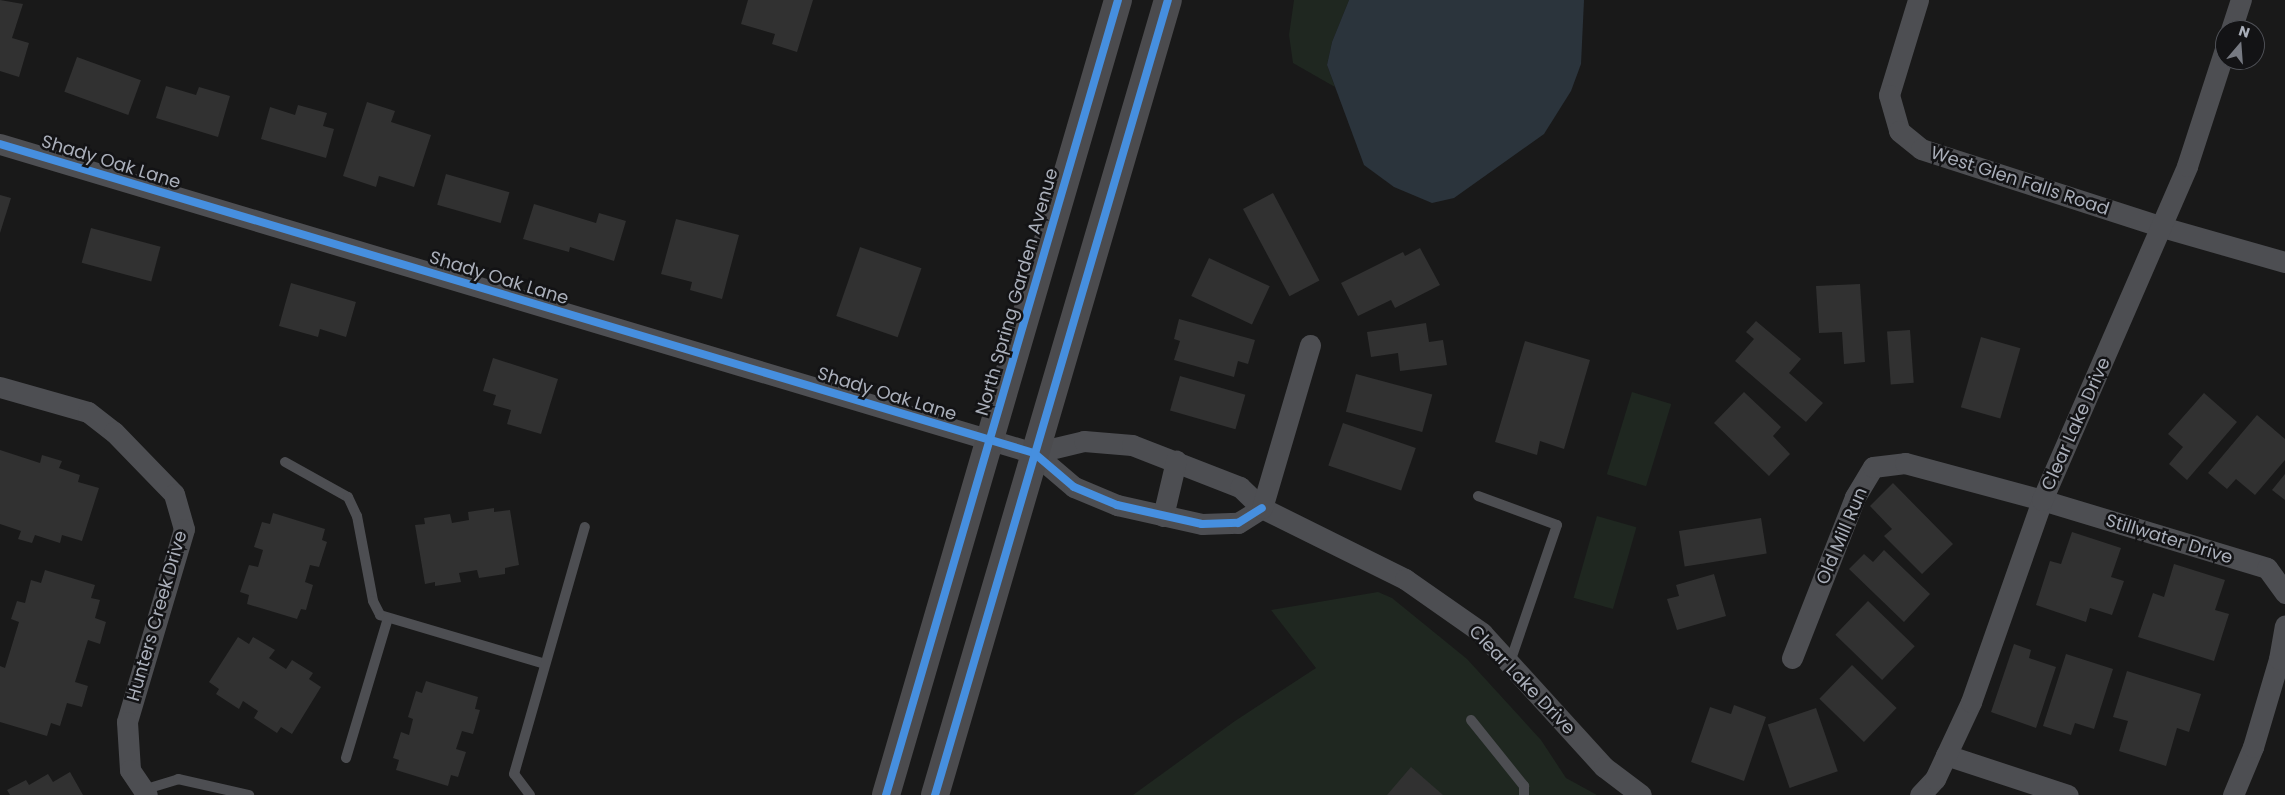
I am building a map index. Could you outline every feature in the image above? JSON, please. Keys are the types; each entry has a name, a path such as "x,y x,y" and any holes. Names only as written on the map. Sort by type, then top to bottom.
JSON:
{"highway":[{"name":"North Spring Garden Avenue","path":"886,795 1118,0"},
{"path":"935,795 1168,0"}],"street":[{"name":"West Glen Falls Road","path":"1918,0 1889,95 1899,131 1921,149 2162,227 2285,262"},
{"path":"2234,20 2241,0"},
{"name":"Clear Lake Drive","path":"1920,795 1935,779 1971,702 2042,500 2187,166 2218,70"},
{"name":"Shady Oak Lane","path":"0,144 989,440"},
{"path":"1262,508 1310,345"},
{"name":"Hunters Creek Drive","path":"0,387 88,412 114,432 174,494 184,528 127,722 130,770 145,792"},
{"name":"Clear Lake Drive","path":"989,440 1034,453 1074,487 1117,506 1202,524 1238,523 1262,508"},
{"name":"Clear Lake Drive","path":"1034,453 1084,441 1132,445 1240,487 1262,508 1405,579 1482,633 1604,766 1641,795"},
{"path":"1163,516 1176,461"},
{"name":"Old Mill Run","path":"1792,658 1855,497 1873,467 1905,463 2042,500"},
{"name":"Stillwater Drive","path":"2042,500 2267,568 2285,593"},
{"path":"2233,795 2253,746 2279,660 2285,626"},
{"path":"1946,755 2068,795"}],"lane":[{"path":"285,462 348,497 357,516 373,602 380,615 546,664"},
{"path":"1478,496 1557,525 1557,531 1510,662"},
{"path":"530,795 514,774 585,527"},
{"path":"346,758 388,618"},
{"path":"1471,720 1524,786 1524,795"},
{"path":"145,792 178,779 249,795"}],"shaded area":[{"path":"1294,0 1349,0 1332,42 1327,65 1335,87 1293,63 1289,35"},
{"path":"1349,0 1584,0 1581,64 1571,91 1544,134 1454,198 1432,203 1394,187 1364,165 1327,65 1332,42"},
{"path":"1632,392 1671,404 1646,486 1607,474"},
{"path":"1597,516 1636,527 1613,609 1574,598"},
{"path":"1378,592 1392,598 1467,659 1541,740 1566,778 1597,795 1133,795 1235,721 1316,668 1271,610"}],"building":[{"path":"0,0 23,4 12,38 29,43 19,77 0,71"},
{"path":"748,0 813,0 797,52 772,44 775,34 741,24"},
{"path":"77,57 141,80 128,115 64,92"},
{"path":"166,86 196,95 199,87 230,96 218,137 156,118"},
{"path":"367,102 395,111 391,122 431,135 414,187 379,176 376,187 343,176"},
{"path":"298,105 327,113 323,126 334,129 326,158 261,139 270,107 295,115"},
{"path":"446,174 509,192 501,223 437,205"},
{"path":"1273,193 1319,280 1289,296 1243,209"},
{"path":"0,195 11,198 0,233"},
{"path":"534,204 596,223 599,213 626,221 614,261 570,247 569,252 523,239"},
{"path":"676,219 739,235 722,299 690,290 692,282 661,274"},
{"path":"91,228 161,247 151,281 82,263"},
{"path":"860,247 921,268 898,337 836,316"},
{"path":"1420,248 1440,285 1395,308 1391,300 1358,316 1341,283 1403,252 1405,256"},
{"path":"1209,258 1270,286 1252,324 1191,296"},
{"path":"291,283 356,302 346,337 320,329 318,337 279,326"},
{"path":"1860,284 1865,362 1844,364 1842,332 1819,333 1816,286"},
{"path":"1179,319 1255,340 1248,364 1238,361 1234,377 1174,360 1180,341 1174,339"},
{"path":"1756,321 1801,359 1789,373 1823,403 1806,422 1735,361 1754,339 1746,332"},
{"path":"1426,323 1429,342 1443,340 1447,365 1400,371 1398,353 1371,357 1367,332"},
{"path":"1910,330 1914,383 1891,384 1887,332"},
{"path":"1981,337 2020,348 2000,418 1961,407"},
{"path":"1525,341 1590,360 1564,449 1540,441 1537,455 1495,442"},
{"path":"493,358 558,379 541,434 507,424 511,410 493,405 496,395 483,391"},
{"path":"1356,374 1432,394 1422,432 1346,412"},
{"path":"1180,376 1245,395 1235,429 1170,411"},
{"path":"1744,392 1781,427 1773,436 1790,454 1769,476 1714,423"},
{"path":"2204,393 2237,422 2187,480 2169,464 2183,447 2168,434"},
{"path":"2257,415 2285,439 2285,460 2255,495 2236,479 2227,489 2208,473"},
{"path":"1343,423 1416,448 1401,491 1328,466"},
{"path":"0,450 40,463 42,455 62,461 59,468 80,475 78,482 99,488 82,541 62,535 60,543 35,535 32,543 18,539 21,531 0,524"},
{"path":"2285,474 2285,500 2272,490"},
{"path":"1893,483 1953,544 1922,574 1884,536 1892,529 1870,506"},
{"path":"494,508 494,512 510,510 519,565 505,568 505,574 479,578 477,570 459,573 461,582 435,586 435,582 425,584 415,525 425,524 424,518 450,514 452,523 469,520 468,512"},
{"path":"273,513 325,529 322,540 327,542 319,567 310,565 305,582 313,585 306,610 301,609 297,619 247,604 249,595 240,592 249,565 258,567 263,550 254,547 262,522 270,524"},
{"path":"1761,518 1767,554 1685,567 1679,531"},
{"path":"2072,532 2121,548 2111,577 2124,581 2112,615 2090,608 2086,622 2036,605 2050,561 2061,564"},
{"path":"1884,550 1930,594 1904,622 1849,569 1864,554 1873,562"},
{"path":"2174,564 2225,580 2215,610 2229,614 2214,661 2138,637 2153,593 2164,597"},
{"path":"45,570 95,585 91,598 100,600 95,618 106,622 100,644 88,640 75,682 88,686 82,707 67,703 60,726 51,723 47,736 0,722 0,666 5,668 19,622 11,619 17,601 25,603 31,580 41,583"},
{"path":"1714,574 1726,616 1677,630 1667,599 1679,596 1676,585"},
{"path":"1868,601 1915,646 1882,680 1835,635"},
{"path":"238,637 249,644 253,637 275,650 269,658 286,669 292,660 313,673 309,679 321,687 292,734 281,727 277,733 254,718 258,711 243,701 239,709 216,694 219,689 209,682"},
{"path":"2014,644 2031,650 2029,658 2056,667 2036,728 1991,712"},
{"path":"2066,654 2113,669 2094,729 2075,723 2071,735 2043,726"},
{"path":"1852,665 1897,708 1864,742 1819,699"},
{"path":"2127,671 2201,694 2189,732 2177,728 2166,766 2119,751 2128,721 2113,717"},
{"path":"426,681 478,697 475,709 480,710 473,734 462,731 456,749 466,752 458,777 451,775 448,786 396,770 399,760 393,758 401,732 409,735 413,719 408,717 416,691 422,693"},
{"path":"1734,705 1766,717 1744,781 1691,762 1710,707 1731,714"},
{"path":"1816,708 1838,771 1790,788 1768,725"},
{"path":"1411,767 1443,795 1387,795"},
{"path":"70,772 83,795 10,795 7,790 26,780 29,785 48,774 53,782"}],"cycle path":[{"path":"886,795 1118,0"},
{"path":"935,795 1168,0"},
{"path":"0,144 1034,453 1074,487 1117,505 1202,524 1238,523 1262,508"}]}
